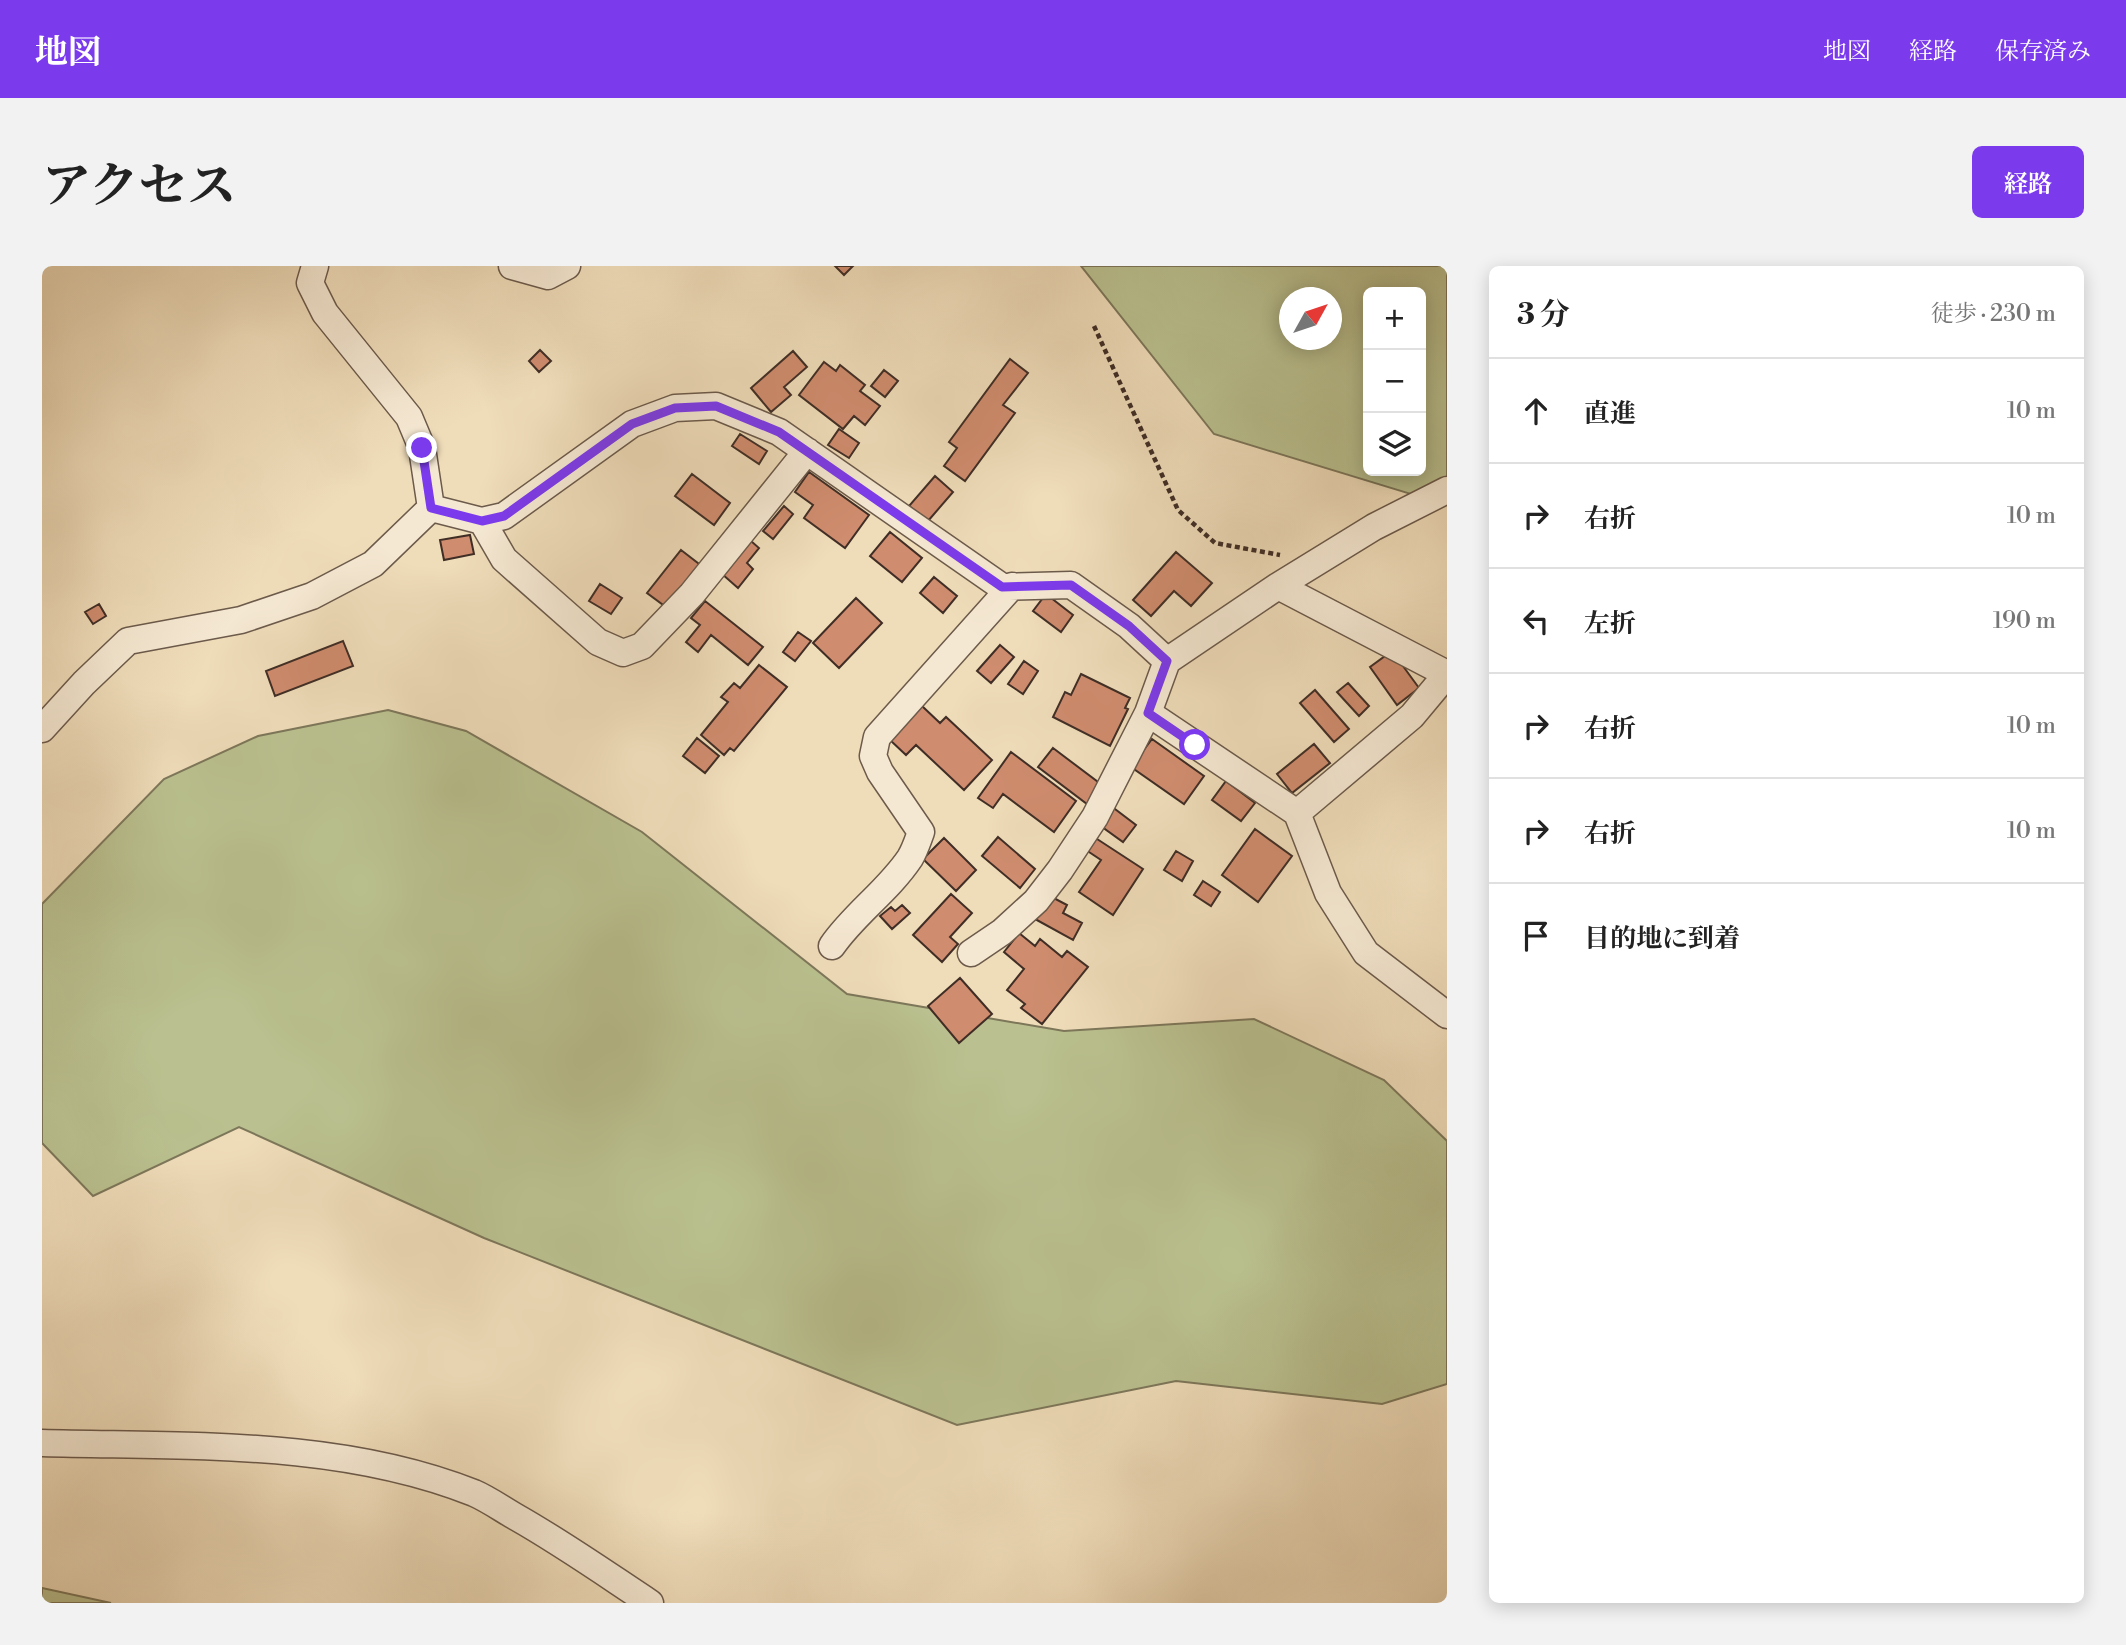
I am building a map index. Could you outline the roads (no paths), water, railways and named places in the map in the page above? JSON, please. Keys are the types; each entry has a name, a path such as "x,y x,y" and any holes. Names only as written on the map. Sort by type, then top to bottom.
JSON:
{"street":[{"path":"315,266 310,283 325,313 409,417 422,448 431,508"},
{"path":"512,266 548,276 567,266"},
{"path":"431,508 482,521 504,516 632,424 675,408 716,406 779,432 1002,587 1071,585 1129,626 1167,661"},
{"path":"482,521 504,559 598,642 623,653 642,646 692,594 807,451"},
{"path":"971,953 1002,932 1036,901 1060,870 1095,817 1148,713 1167,661 1283,574 1447,490"},
{"path":"42,729 84,683 128,641 242,620 312,597 373,564 431,508"},
{"path":"1283,574 1447,674 1412,716 1297,813"},
{"path":"832,946 845,928 893,880 912,856 921,832 880,772 873,756 877,737 1012,586"},
{"path":"1148,713 1297,813 1328,893 1366,953 1447,1014"},
{"path":"42,1443 208,1446 313,1455 414,1473 477,1494 547,1535 650,1603"}]}
